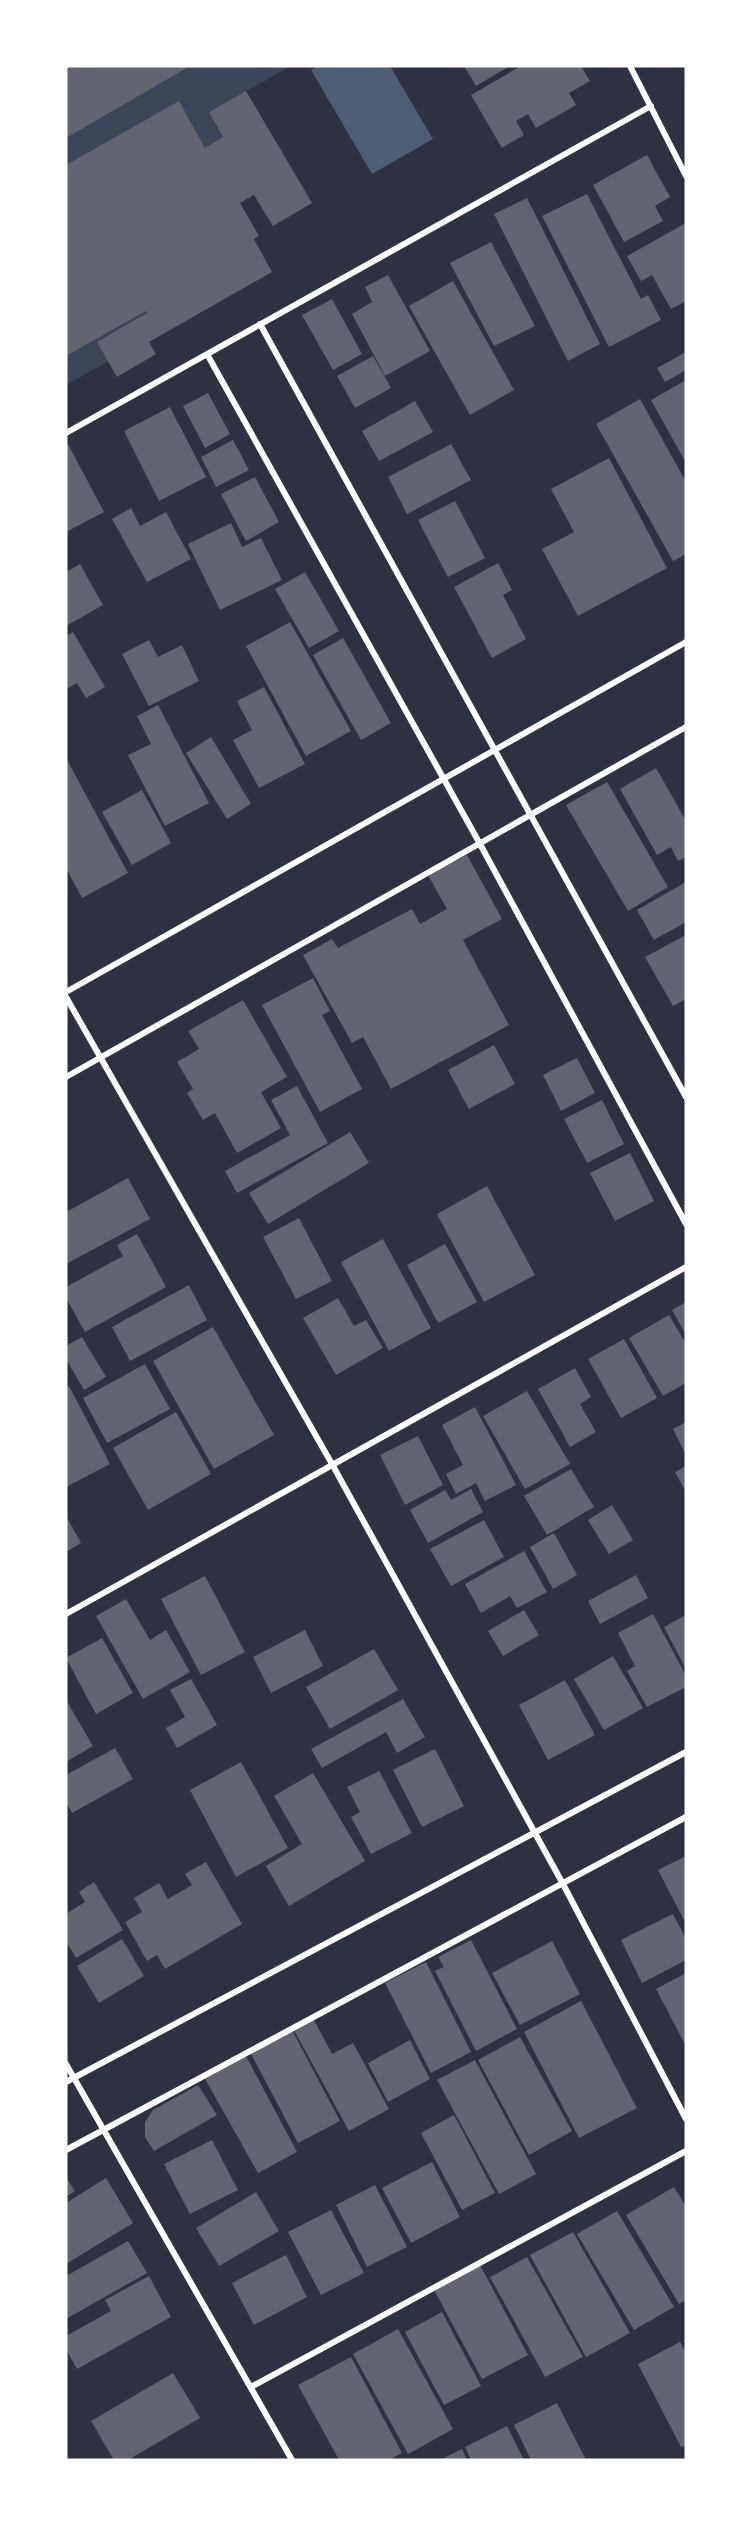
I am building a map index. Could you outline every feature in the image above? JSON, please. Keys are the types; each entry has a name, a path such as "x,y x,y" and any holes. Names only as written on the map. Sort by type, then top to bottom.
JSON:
{"street":[{"path":"630,66 686,176"},
{"path":"66,433 651,106"},
{"path":"260,324 686,1097"},
{"path":"207,354 480,844 686,1224"},
{"path":"66,992 686,642"},
{"path":"66,1077 686,728"},
{"path":"66,997 332,1464 563,1884 686,2119"},
{"path":"66,1614 686,1267"},
{"path":"66,2082 686,1752"},
{"path":"66,2150 686,1817"},
{"path":"66,2064 292,2460"},
{"path":"252,2387 686,2151"}],"shaded area":[{"path":"66,66 291,66 209,112 223,137 205,148 179,102 66,165"},
{"path":"319,66 390,66 433,139 372,174 311,70"},
{"path":"146,311 147,313 109,361 66,385 66,356"}],"building":[{"path":"66,66 190,66 66,138"},
{"path":"464,66 510,66 476,86"},
{"path":"521,66 581,66 590,81 569,93 576,105 536,128 528,114 516,121 524,135 502,148 471,95"},
{"path":"246,91 312,203 273,226 254,195 240,203 259,236 254,239 272,272 149,342 156,354 117,377 97,342 147,313 146,311 66,356 66,165 179,101 205,148 223,137 209,112"},
{"path":"647,155 670,197 655,206 663,221 624,242 593,185"},
{"path":"587,194 641,299 648,295 661,320 609,347 542,216"},
{"path":"527,198 600,344 568,361 494,214"},
{"path":"686,223 686,301 671,309 652,275 641,281 627,256"},
{"path":"491,242 535,326 494,346 450,263"},
{"path":"388,275 430,351 385,376 352,314 372,302 365,287"},
{"path":"453,281 514,390 470,415 409,306"},
{"path":"332,299 362,354 333,370 302,315"},
{"path":"686,352 686,370 665,382 657,368"},
{"path":"373,356 391,388 355,408 337,376"},
{"path":"686,380 686,463 651,400"},
{"path":"208,393 230,434 205,448 183,406"},
{"path":"640,399 686,482 686,554 673,561 596,424"},
{"path":"415,401 433,432 379,461 362,431"},
{"path":"170,407 206,477 159,501 124,431"},
{"path":"233,440 249,470 216,487 201,457"},
{"path":"68,444 104,512 66,532 66,445"},
{"path":"451,444 471,480 407,514 388,477"},
{"path":"609,458 667,568 578,616 542,549 574,532 551,489"},
{"path":"255,477 279,522 246,541 221,494"},
{"path":"455,501 485,558 448,577 418,520"},
{"path":"131,508 140,526 166,512 191,559 147,582 112,519"},
{"path":"231,523 242,547 261,538 282,580 220,610 188,544"},
{"path":"498,563 512,590 503,595 526,639 492,658 454,587"},
{"path":"80,564 103,605 66,626 66,572"},
{"path":"305,572 339,631 309,648 275,589"},
{"path":"290,622 351,731 306,756 246,646"},
{"path":"73,632 105,687 86,698 77,683 66,689 66,636"},
{"path":"343,638 391,723 361,740 313,655"},
{"path":"149,640 158,657 182,645 199,681 149,706 122,654"},
{"path":"264,687 305,764 259,788 233,740 252,730 237,701"},
{"path":"158,705 209,803 165,826 128,755 151,744 137,716"},
{"path":"211,737 251,804 227,819 186,753"},
{"path":"66,758 128,873 82,898 66,868"},
{"path":"656,768 686,821 686,857 678,861 671,847 657,855 620,789"},
{"path":"607,782 668,887 628,911 566,805"},
{"path":"142,790 171,843 132,865 102,812"},
{"path":"467,855 502,919 463,940 509,1025 391,1089 363,1037 352,1043 303,955 332,939 338,948 412,909 420,924 447,909 428,875"},
{"path":"686,882 686,922 654,940 637,910"},
{"path":"686,935 686,999 673,1006 645,957"},
{"path":"313,978 330,1011 322,1015 362,1089 320,1112 262,1005"},
{"path":"243,1000 287,1077 261,1092 281,1128 237,1153 215,1113 203,1120 187,1093 193,1089 177,1062 199,1049 188,1031"},
{"path":"494,1045 515,1084 469,1109 448,1070"},
{"path":"577,1058 595,1093 561,1111 543,1075"},
{"path":"297,1086 328,1143 237,1193 225,1171 290,1135 271,1100"},
{"path":"602,1100 624,1144 587,1163 564,1119"},
{"path":"350,1132 369,1163 268,1224 249,1193"},
{"path":"630,1153 654,1201 615,1221 590,1173"},
{"path":"128,1178 150,1219 66,1264 66,1212"},
{"path":"487,1186 535,1275 484,1302 437,1214"},
{"path":"299,1218 332,1281 296,1299 263,1237"},
{"path":"137,1234 166,1287 85,1332 66,1298 66,1287 123,1256 117,1245"},
{"path":"383,1239 431,1328 389,1351 341,1262"},
{"path":"445,1244 477,1302 438,1323 407,1265"},
{"path":"189,1285 207,1320 130,1361 112,1327"},
{"path":"338,1298 354,1326 366,1320 383,1348 336,1375 303,1318"},
{"path":"686,1302 686,1335 672,1310"},
{"path":"669,1315 686,1344 686,1383 663,1396 629,1338"},
{"path":"213,1327 274,1435 214,1469 153,1361"},
{"path":"82,1337 106,1377 84,1390 66,1359 66,1346"},
{"path":"624,1339 657,1398 621,1418 588,1359"},
{"path":"145,1364 170,1409 107,1443 83,1398"},
{"path":"575,1368 591,1397 580,1404 596,1432 570,1447 538,1389"},
{"path":"69,1386 110,1464 66,1487 66,1388"},
{"path":"527,1391 570,1464 525,1489 483,1416"},
{"path":"475,1407 516,1485 485,1501 476,1483 456,1494 446,1474 463,1465 442,1425"},
{"path":"176,1412 211,1474 148,1510 113,1448"},
{"path":"686,1422 686,1455 673,1429"},
{"path":"418,1436 443,1485 405,1505 380,1455"},
{"path":"686,1466 686,1492 675,1472"},
{"path":"571,1469 594,1507 547,1535 524,1496"},
{"path":"471,1489 483,1512 428,1543 410,1510 445,1490 451,1500"},
{"path":"612,1505 633,1540 609,1554 588,1520"},
{"path":"66,1516 81,1543 66,1552"},
{"path":"484,1520 504,1557 451,1586 430,1549"},
{"path":"554,1533 577,1575 553,1589 530,1547"},
{"path":"524,1551 547,1592 517,1608 510,1596 481,1613 465,1584"},
{"path":"636,1575 648,1598 600,1624 588,1601"},
{"path":"205,1576 245,1652 201,1675 161,1599"},
{"path":"126,1599 150,1640 166,1630 190,1672 143,1699 96,1616"},
{"path":"524,1610 539,1635 503,1656 488,1631"},
{"path":"653,1614 686,1676 686,1687 647,1707 627,1671 635,1666 618,1633"},
{"path":"686,1615 686,1669 664,1627"},
{"path":"305,1630 323,1666 271,1693 253,1657"},
{"path":"102,1638 133,1693 96,1714 66,1658"},
{"path":"374,1649 398,1690 330,1729 306,1687"},
{"path":"613,1656 643,1708 604,1730 574,1679"},
{"path":"191,1679 217,1725 177,1748 166,1728 185,1717 170,1690"},
{"path":"565,1680 595,1735 548,1760 519,1705"},
{"path":"403,1699 425,1737 397,1753 386,1732 322,1768 311,1749"},
{"path":"66,1700 93,1746 66,1762"},
{"path":"115,1748 133,1779 72,1813 66,1802 66,1775"},
{"path":"435,1749 464,1806 422,1827 393,1770"},
{"path":"241,1762 288,1848 236,1877 190,1790"},
{"path":"379,1771 412,1833 371,1854 351,1817 360,1812 347,1787"},
{"path":"313,1773 365,1861 289,1906 266,1866 302,1844 274,1796"},
{"path":"686,1856 686,1924 658,1870"},
{"path":"206,1862 242,1924 165,1969 157,1955 147,1961 125,1922 142,1912 134,1898 159,1883 168,1899 192,1885 185,1874"},
{"path":"94,1882 123,1930 76,1958 66,1941 66,1914 85,1902 79,1892"},
{"path":"673,1914 686,1939 686,1960 642,1983 621,1940"},
{"path":"122,1939 144,1976 99,2003 77,1966"},
{"path":"471,1940 517,2029 476,2051 435,1971 444,1967 438,1957"},
{"path":"552,1941 580,1994 520,2025 492,1973"},
{"path":"426,1962 471,2052 431,2073 385,1983"},
{"path":"686,1973 686,2046 656,1989"},
{"path":"581,2001 637,2108 579,2138 524,2032"},
{"path":"314,2020 332,2054 353,2043 389,2109 349,2131 294,2030"},
{"path":"292,2030 340,2121 298,2143 250,2052"},
{"path":"520,2037 572,2131 529,2155 478,2060"},
{"path":"410,2040 430,2079 388,2102 368,2063"},
{"path":"246,2056 297,2152 258,2173 205,2079"},
{"path":"475,2060 536,2174 499,2194 437,2080"},
{"path":"198,2085 217,2115 154,2151 145,2137 145,2122 153,2110"},
{"path":"454,2115 495,2193 462,2210 421,2133"},
{"path":"212,2140 238,2190 190,2214 164,2164"},
{"path":"432,2162 460,2217 411,2243 382,2188"},
{"path":"66,2177 75,2191 66,2197"},
{"path":"106,2178 133,2223 66,2264 66,2203"},
{"path":"375,2185 407,2247 367,2267 336,2205"},
{"path":"674,2187 686,2207 686,2300 679,2304 626,2215"},
{"path":"256,2192 279,2231 219,2266 196,2228"},
{"path":"331,2210 364,2273 321,2295 288,2232"},
{"path":"617,2211 674,2307 634,2330 577,2234"},
{"path":"573,2232 630,2333 586,2357 530,2255"},
{"path":"128,2241 147,2273 66,2319 66,2276"},
{"path":"286,2255 307,2297 254,2325 232,2283"},
{"path":"527,2257 583,2357 545,2377 490,2277"},
{"path":"480,2265 528,2355 482,2379 434,2290"},
{"path":"149,2276 171,2317 77,2369 66,2349 66,2336 111,2311 105,2300"},
{"path":"442,2312 481,2386 444,2405 405,2332"},
{"path":"398,2329 453,2429 408,2454 353,2354"},
{"path":"680,2342 686,2353 686,2445 681,2447 638,2364"},
{"path":"351,2357 402,2453 389,2460 339,2460 298,2385"},
{"path":"173,2373 200,2418 128,2460 114,2460 91,2421"},
{"path":"557,2403 586,2460 531,2460 514,2425"},
{"path":"507,2426 524,2460 471,2460 465,2447"},
{"path":"462,2449 467,2460 440,2460"}]}
